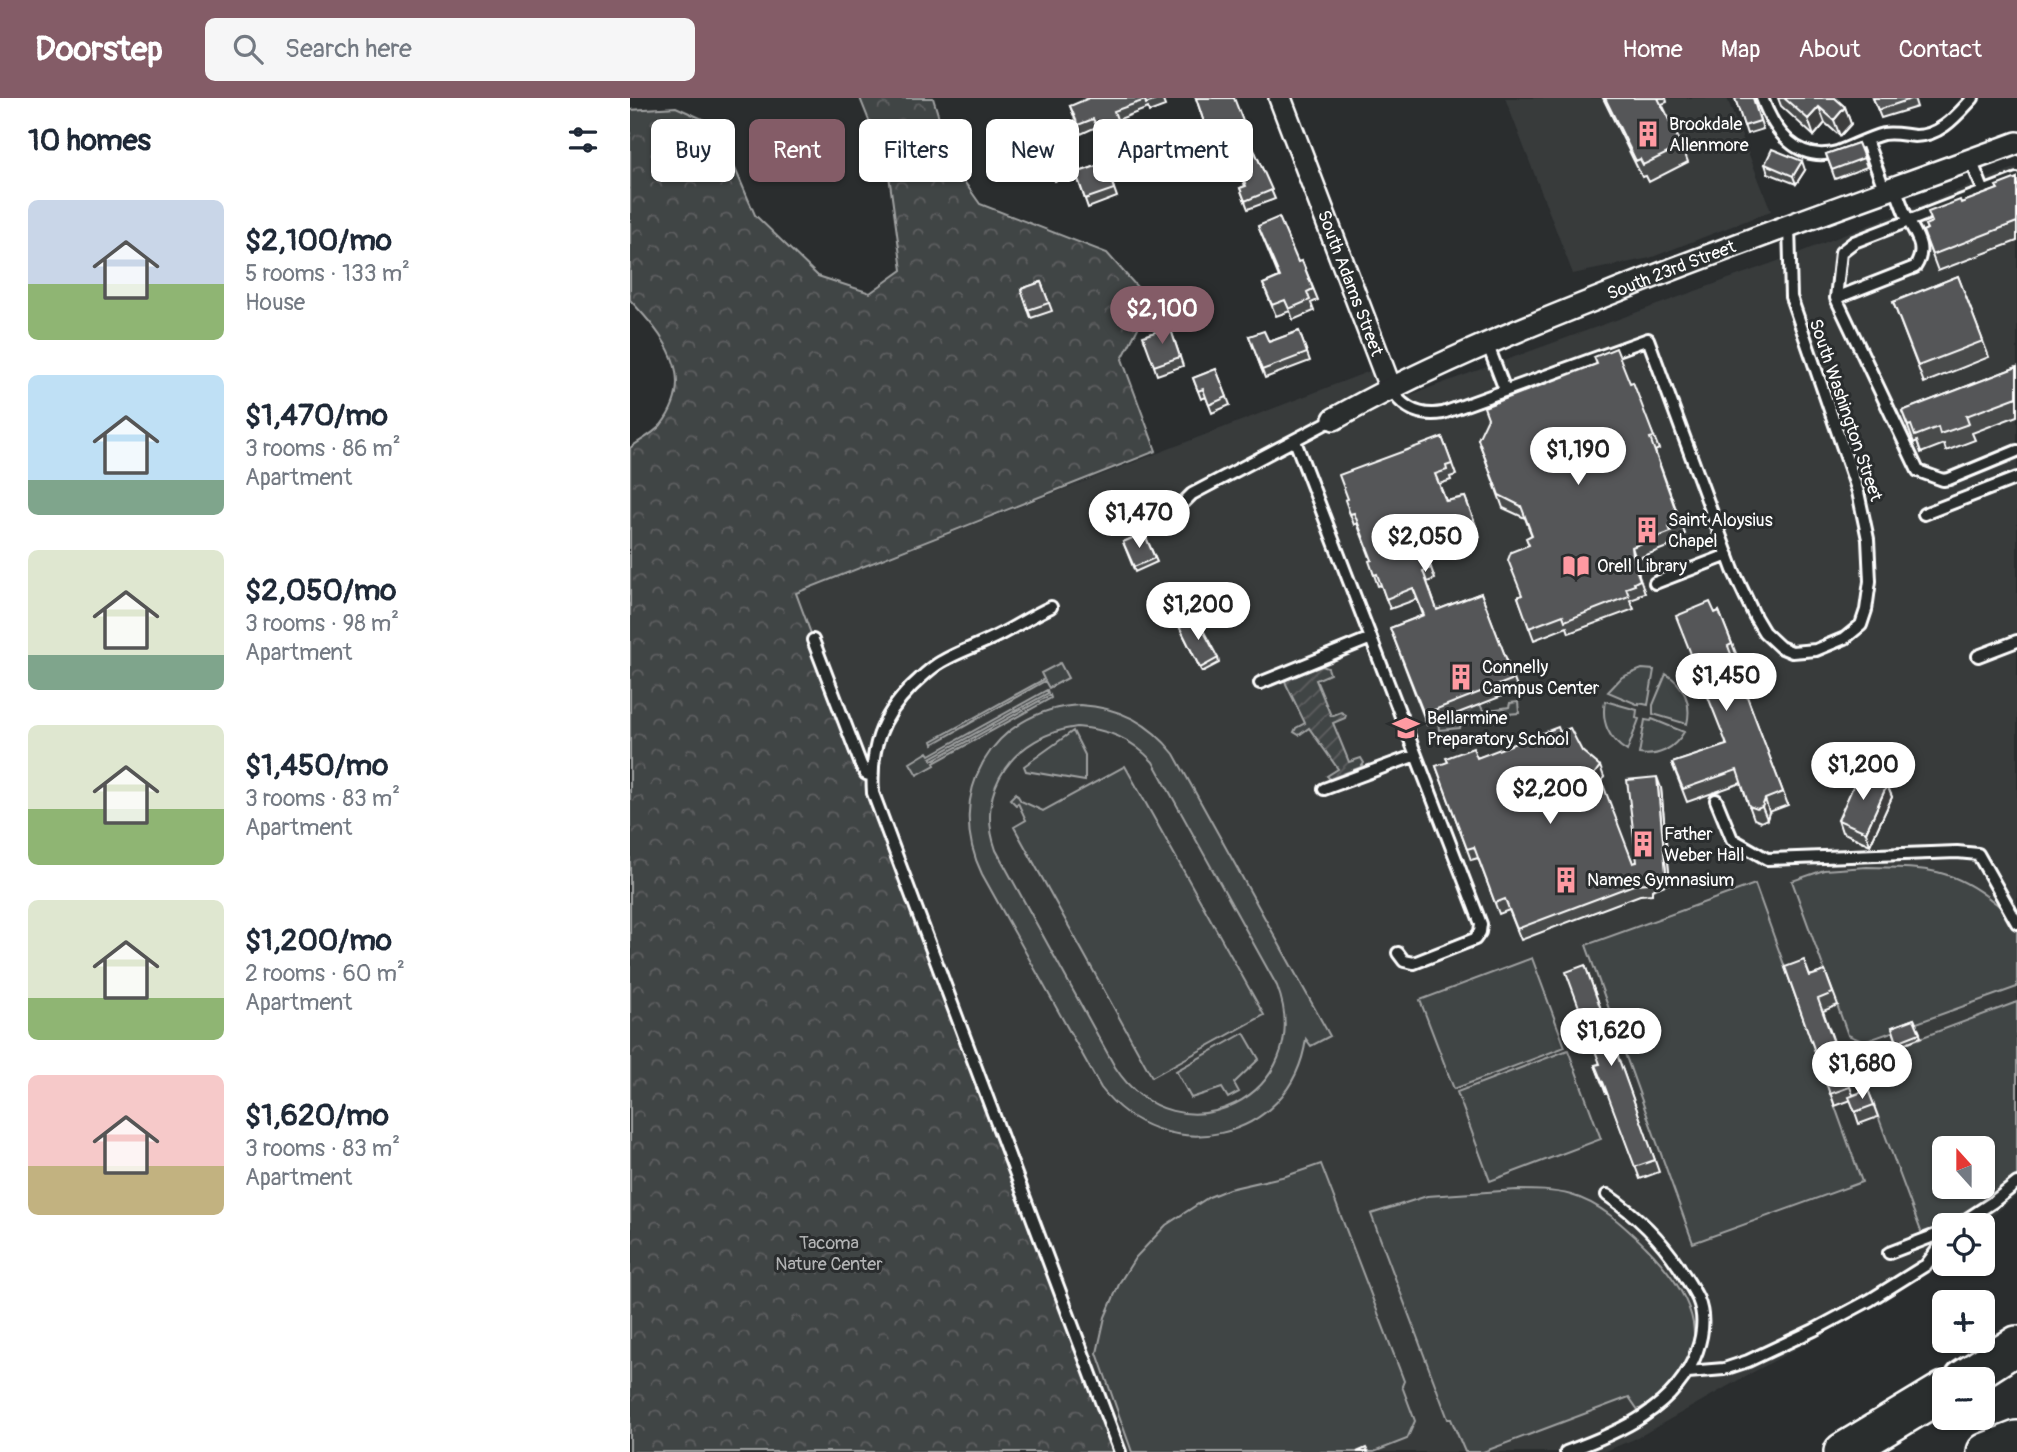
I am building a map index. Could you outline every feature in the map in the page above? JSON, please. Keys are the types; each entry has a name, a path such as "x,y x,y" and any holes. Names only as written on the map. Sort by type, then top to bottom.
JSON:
{"highway":[{"path":"1983,1367 2017,1345"},
{"path":"1843,1452 1932,1398"},
{"path":"1986,1452 2017,1440"}],"street":[{"name":"South Adams Street","path":"1280,98 1390,387"},
{"name":"South 23rd Street","path":"1334,419 1390,387 1487,343 1680,265 2017,143"}],"lane":[{"path":"1762,98 1784,139 1802,151 1825,154 1890,133 1917,136 1934,132 1947,124 1973,98"},
{"path":"1836,298 1914,267 1920,260 1921,249 1917,232 1890,189 1866,140"},
{"path":"1970,160 1984,192"},
{"path":"2017,179 1854,242 1841,252 1836,298 1918,471 1943,480 1949,479 2017,451"},
{"name":"South Washington Street","path":"1728,555 1755,617 1764,632 1780,647 1792,652 1816,650 1845,638 1861,625 1868,605 1870,562 1864,519 1858,492 1791,297 1789,226"},
{"path":"1390,387 1406,407 1422,414 1433,415 1648,339 1728,555 1655,583"},
{"path":"1487,343 1505,390"},
{"path":"1178,522 1180,506 1192,494 1334,419"},
{"path":"1295,440 1481,928 1475,939 1414,963 1404,961 1398,953"},
{"path":"1924,514 2017,478"},
{"path":"1949,479 1959,500"},
{"path":"1051,607 946,659 901,697 880,731 874,749 873,793 1120,1452"},
{"path":"1259,683 1371,638"},
{"path":"813,639 861,765 866,774 872,776"},
{"path":"1978,656 2017,641"},
{"path":"1324,789 1416,755"},
{"path":"1716,800 1732,839 1767,859 1957,852 1978,854 2017,923"},
{"path":"1976,1213 2017,1183"},
{"path":"1566,1452 1625,1428 1671,1395 1688,1372 1703,1336 1698,1300 1676,1262 1630,1210 1607,1195"},
{"path":"1889,1253 1932,1236"},
{"path":"1688,1372 1724,1369 1748,1361 1814,1330 1870,1300 1926,1265 1932,1257"}],"shaded area":[{"path":"1505,98 1727,98 1771,211 1650,258 1573,274"},
{"name":"Bellarmine Preparatory School","path":"2017,167 2017,1195 1995,1214 1932,1213 1932,1268 1927,1272 1869,1309 1637,1438 1603,1452 1113,1452 796,593 1375,369 1388,403 1775,262"}],"green space":[{"name":"Tacoma Nature Center","path":"860,98 933,98 939,119 868,119"},
{"name":"Tacoma Nature Center","path":"676,107 703,119 651,119 651,182 735,182 735,168 755,215 818,276 870,293 902,270 890,182 965,182 980,204 1107,253 1139,289 1138,328 1122,359 1156,451 796,593 1114,1452 630,1452 630,448 661,425 672,407 677,390 672,358 665,343 630,300 630,110"},
{"path":"1060,663 1068,678 1049,688 1045,681 933,744 932,741 1044,679 1041,673"},
{"path":"1322,666 1328,668 1330,674 1316,680 1331,716 1341,712 1346,715 1333,723 1349,762 1361,758 1364,763 1361,767 1330,779 1327,776 1338,769 1309,728 1299,735 1294,732 1305,723 1285,680"},
{"path":"1642,669 1654,670 1648,705 1639,705 1608,692 1622,677"},
{"path":"1666,674 1678,684 1685,695 1687,724 1653,714 1653,705"},
{"path":"1047,690 1048,693 931,758 933,760 1050,695 1051,698 917,775 910,763 928,752 930,755"},
{"path":"1605,701 1637,710 1636,718 1639,719 1627,751 1615,741 1608,730 1604,716"},
{"path":"1518,702 1519,713 1507,714 1507,720 1461,724 1460,728 1439,730 1438,721 1480,704 1483,711 1509,707 1510,703"},
{"path":"1080,705 1108,709 1144,725 1165,743 1174,754 1330,1036 1311,1046 1306,1039 1295,1075 1276,1102 1251,1122 1221,1133 1189,1135 1157,1129 1127,1113 1101,1088 982,874 972,844 969,815 973,787 983,762 1000,740 1022,722 1049,710","holes":["1077,727 1128,741 1153,762 1277,986 1285,1025 1278,1058 1261,1085 1235,1104 1205,1113 1172,1111 1141,1096 1115,1067 996,850 991,828 991,806 996,786 1005,769 1018,753 1035,741 1055,732"]},
{"path":"1652,719 1684,732 1665,750 1653,754 1639,754 1645,720"},
{"path":"1073,731 1085,755 1085,781 1026,771 1024,766"},
{"path":"1125,766 1264,1015 1152,1077 1014,827 1026,820 1018,803 1016,805 1010,799 1016,793 1021,801 1043,811"},
{"path":"1867,867 1919,869 1949,875 1978,890 1997,905 2011,919 2017,932 2017,987 1864,1042 1848,1035 1792,881 1824,870"},
{"path":"1755,884 1862,1182 1693,1243 1586,945"},
{"path":"1532,958 1565,1047 1454,1089 1420,1000"},
{"path":"2017,1002 2017,1176 1995,1196 1995,1136 1932,1136 1932,1199 1990,1199 1969,1213 1932,1213 1932,1230 1922,1234 1862,1073 1869,1057"},
{"path":"1244,1033 1259,1059 1234,1083 1239,1092 1228,1098 1222,1088 1191,1098 1176,1071"},
{"path":"1568,1050 1601,1139 1490,1181 1457,1092"},
{"path":"1321,1164 1404,1381 1402,1386 1415,1421 1407,1439 1374,1452 1132,1452 1097,1353 1105,1317 1120,1282 1135,1258 1166,1225 1209,1197"},
{"path":"1517,1190 1558,1192 1592,1203 1637,1238 1680,1289 1690,1311 1694,1332 1692,1353 1682,1373 1664,1392 1638,1410 1629,1397 1483,1452 1465,1452 1451,1419 1448,1419 1371,1214 1427,1196"}],"building":[{"path":"1089,98 1161,98 1146,104 1145,100 1114,111 1117,119 1093,119 1079,125 1079,119 1075,119 1070,106"},
{"path":"1196,98 1234,98 1242,119 1203,119"},
{"name":"Brookdale Allenmore","path":"1605,98 1658,98 1682,146 1643,165 1640,159 1636,161"},
{"path":"1735,98 1753,98 1760,121 1744,126"},
{"path":"1784,98 1835,98 1845,107 1834,120 1819,107 1808,119"},
{"path":"1873,98 1914,98 1878,110"},
{"path":"1858,143 1864,158 1832,170 1826,154"},
{"path":"1253,147 1272,190 1245,201 1240,188 1246,186 1244,182 1253,182"},
{"path":"1772,149 1802,161 1793,176 1765,164"},
{"path":"1093,167 1093,182 1112,182 1114,189 1085,199 1079,182 1079,172"},
{"path":"2017,178 2017,222 1932,255 1923,231 1927,229 1925,225 1932,222 1928,212 1998,189 1996,186"},
{"path":"1279,217 1313,289 1307,292 1310,300 1289,309 1285,300 1272,305 1263,284 1280,277 1258,226"},
{"path":"1958,276 1983,341 1918,366 1893,302"},
{"path":"1041,282 1049,303 1028,310 1021,289"},
{"path":"1170,327 1180,357 1154,366 1143,336"},
{"path":"1264,331 1269,342 1299,331 1307,353 1262,370 1249,336"},
{"path":"1616,348 1630,383 1633,382 1654,437 1650,438 1680,522 1669,527 1671,532 1632,547 1640,580 1626,588 1629,596 1565,621 1563,615 1529,628 1518,597 1522,595 1508,560 1511,552 1529,545 1526,538 1532,535 1521,506 1499,495 1478,439 1488,418 1484,407 1597,364 1594,357"},
{"path":"2017,367 2017,397 1966,416 1969,424 1940,434 1938,427 1915,436 1911,425 1908,426 1902,411"},
{"path":"1216,369 1227,397 1209,405 1203,389 1198,391 1193,378"},
{"path":"1442,437 1452,464 1446,466 1447,470 1435,474 1446,501 1465,497 1476,526 1423,546 1431,568 1423,571 1437,610 1481,593 1514,679 1424,714 1390,628 1424,615 1413,588 1386,599 1377,574 1374,575 1369,561 1372,560 1354,513 1350,514 1345,500 1348,499 1339,475"},
{"path":"1144,533 1155,558 1134,567 1123,542"},
{"path":"1710,602 1715,613 1719,611 1732,644 1728,646 1783,792 1765,799 1762,807 1757,809 1749,806 1737,770 1683,789 1672,763 1727,745 1676,616"},
{"path":"1195,615 1218,658 1200,668 1178,624"},
{"path":"1558,727 1560,732 1570,728 1582,751 1600,766 1587,784 1602,782 1633,863 1637,862 1627,780 1657,777 1666,873 1648,880 1648,883 1636,884 1517,929 1505,899 1495,903 1474,847 1467,849 1436,766 1448,762 1446,758 1473,748 1477,758"},
{"path":"1859,773 1887,785 1866,832 1838,820"},
{"path":"1804,960 1810,976 1825,971 1833,993 1818,999 1850,1087 1830,1094 1785,967"},
{"path":"1585,965 1655,1160 1635,1167 1595,1065 1600,1064 1566,972"},
{"path":"1914,1019 1920,1033 1897,1042 1892,1027"},
{"path":"1868,1090 1874,1105 1855,1112 1849,1097"}],"place":[{"name":"Brookdale Allenmore","path":"1648,134"},
{"name":"Saint Aloysius Chapel","path":"1647,530"},
{"name":"Orell Library","path":"1576,566"},
{"name":"Connelly Campus Center","path":"1461,677"},
{"name":"Bellarmine Preparatory School","path":"1406,728"},
{"name":"Father Weber Hall","path":"1643,844"},
{"name":"Names Gymnasium","path":"1566,880"}]}
